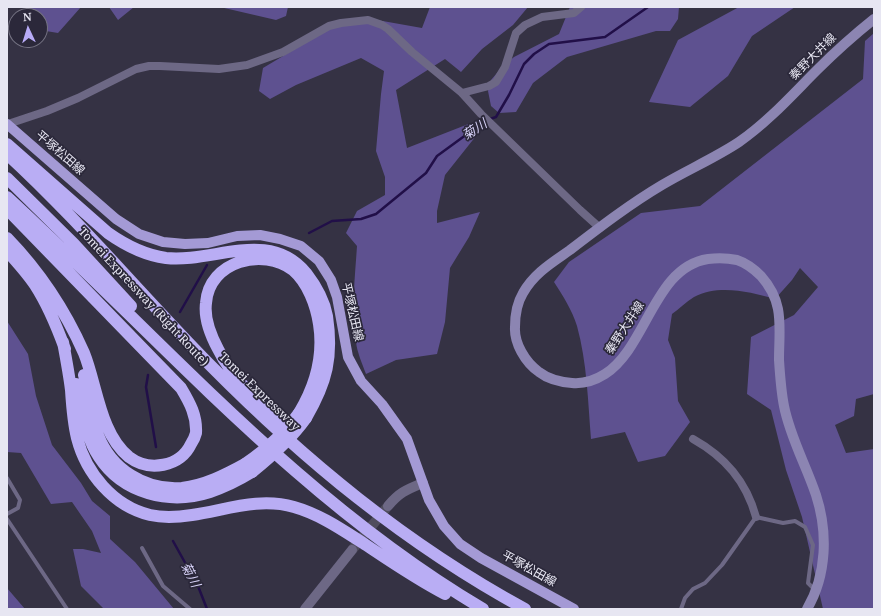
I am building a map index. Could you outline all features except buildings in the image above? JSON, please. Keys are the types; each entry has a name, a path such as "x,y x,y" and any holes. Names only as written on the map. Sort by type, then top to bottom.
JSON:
{"highway":[{"path":"7,144 108,233 124,244 144,253 165,258 187,258 263,249 283,254 298,264 315,284 325,307 330,334 327,372 315,402 232,483 211,492 183,498 168,498 136,490 111,472 98,456 86,427 76,382 63,342 47,304 35,284 7,251"},
{"name":"Tomei Expressway","path":"7,154 29,174 90,236 203,358 245,400 309,459 371,510 483,586 525,609"},
{"name":"Tomei Expressway (Right Route)","path":"7,178 74,244 256,437"},
{"path":"7,198 52,239 256,437 301,477 359,525 429,576 483,609"},
{"path":"7,209 181,388 194,412 196,424 196,435 188,451 174,462 156,466 141,464 129,456 119,446 105,419 91,371 84,353 43,280 26,258 7,238"},
{"path":"303,415 318,370 321,336 317,310 308,289 293,271 280,263 263,259 247,260 234,264 221,273 210,286 206,302 207,318 211,335 218,350 229,368 256,398 336,474 371,510"},
{"path":"64,316 85,378 98,436 106,452 127,473 141,481 155,486 182,488 208,482 248,468"},
{"path":"63,342 74,423 81,452 96,480 127,506 150,515 171,517 192,515 249,504 273,503 292,506 310,512 329,521 415,578 474,609"}],"main road":[{"name":"秦野大井線","path":"807,609 816,591 820,575 824,550 823,522 816,496 784,410 780,384 780,326 777,303 769,285 755,271 738,260 718,258 699,260 684,269 663,291 624,357 611,370 593,381 575,384 555,380 538,372 527,360 519,346 514,332 515,319 517,304 524,291 533,278 549,264 629,206 663,184 739,142 768,118 837,51 873,20"},
{"name":"平塚松田線","path":"7,124 116,219 139,234 163,242 185,244 208,243 238,236 260,235 280,239 301,246 319,261 331,280 337,297 348,357 361,381 382,404 407,439 429,500 444,526 460,544 481,558 574,609"}],"street":[{"path":"462,93 488,86 496,82 505,67 516,33 524,25 542,18 574,13 581,7"},
{"path":"7,124 47,111 78,98 136,69 149,66 219,69 247,65 283,52 329,26 362,20 375,22 388,29 412,52 462,93 486,119 600,228"},
{"path":"693,439 706,446 728,465 743,483 756,517"},
{"path":"388,506 396,496 402,492 423,483"},
{"path":"305,609 352,550"}],"lane":[{"path":"7,478 20,500 18,508 7,514"},
{"path":"680,609 685,598 693,590 705,582 722,565 756,517 783,523 795,521 805,527 813,546 808,583 816,591"},
{"path":"7,519 68,609"},
{"path":"142,548 163,586 190,609"}],"shaded area":[{"path":"81,7 58,33 48,31 48,8 29,8"},
{"path":"109,7 134,7 118,20"},
{"path":"220,7 288,7 286,16 276,20"},
{"path":"430,7 528,7 513,25 482,49 461,72 445,59 396,90 407,148 471,123 476,136 445,175 437,211 437,223 480,212 469,237 450,268 445,322 437,354 396,360 366,374 357,350 354,318 357,246 346,233 357,211 385,195 385,177 376,151 384,71 361,58 296,85 270,99 259,91 263,68 335,25 377,20 422,28"},
{"path":"570,7 679,7 678,19 670,31 656,31 567,57 533,83 516,112 499,113 491,106 488,91 491,80 503,66 514,57 559,34"},
{"path":"739,7 795,7 752,36 728,76 690,107 649,102 678,40"},
{"path":"874,33 874,394 856,399 854,416 835,425 846,453 874,449 874,609 823,609 802,517 786,470 771,410 747,394 751,337 794,315 818,287 800,268 792,280 775,299 734,290 714,291 694,297 672,314 668,340 675,358 678,401 690,422 665,456 638,462 625,432 591,439 587,382 577,326 573,314 554,282 569,262 641,213 700,206 863,79 865,41"},
{"path":"7,321 28,354 36,396 52,445 81,483 92,501 110,516 110,539 135,562 174,609 104,609 81,586 73,549 83,549 101,553 92,531 72,502 51,504 21,453 7,452"},
{"path":"7,588 25,609 7,609"}],"waterway":[{"name":"菊川","path":"490,119 496,117 509,95 524,64 534,54 549,44 605,37 648,7"},
{"name":"菊川","path":"309,233 332,221 361,219 376,214 426,173 437,156 485,121"},
{"name":"菊川","path":"180,312 207,265"},
{"name":"菊川","path":"148,375 146,387 156,447"},
{"name":"菊川","path":"173,541 198,586 207,609"}],"tunnel":[{"path":"352,550 388,506"}]}
